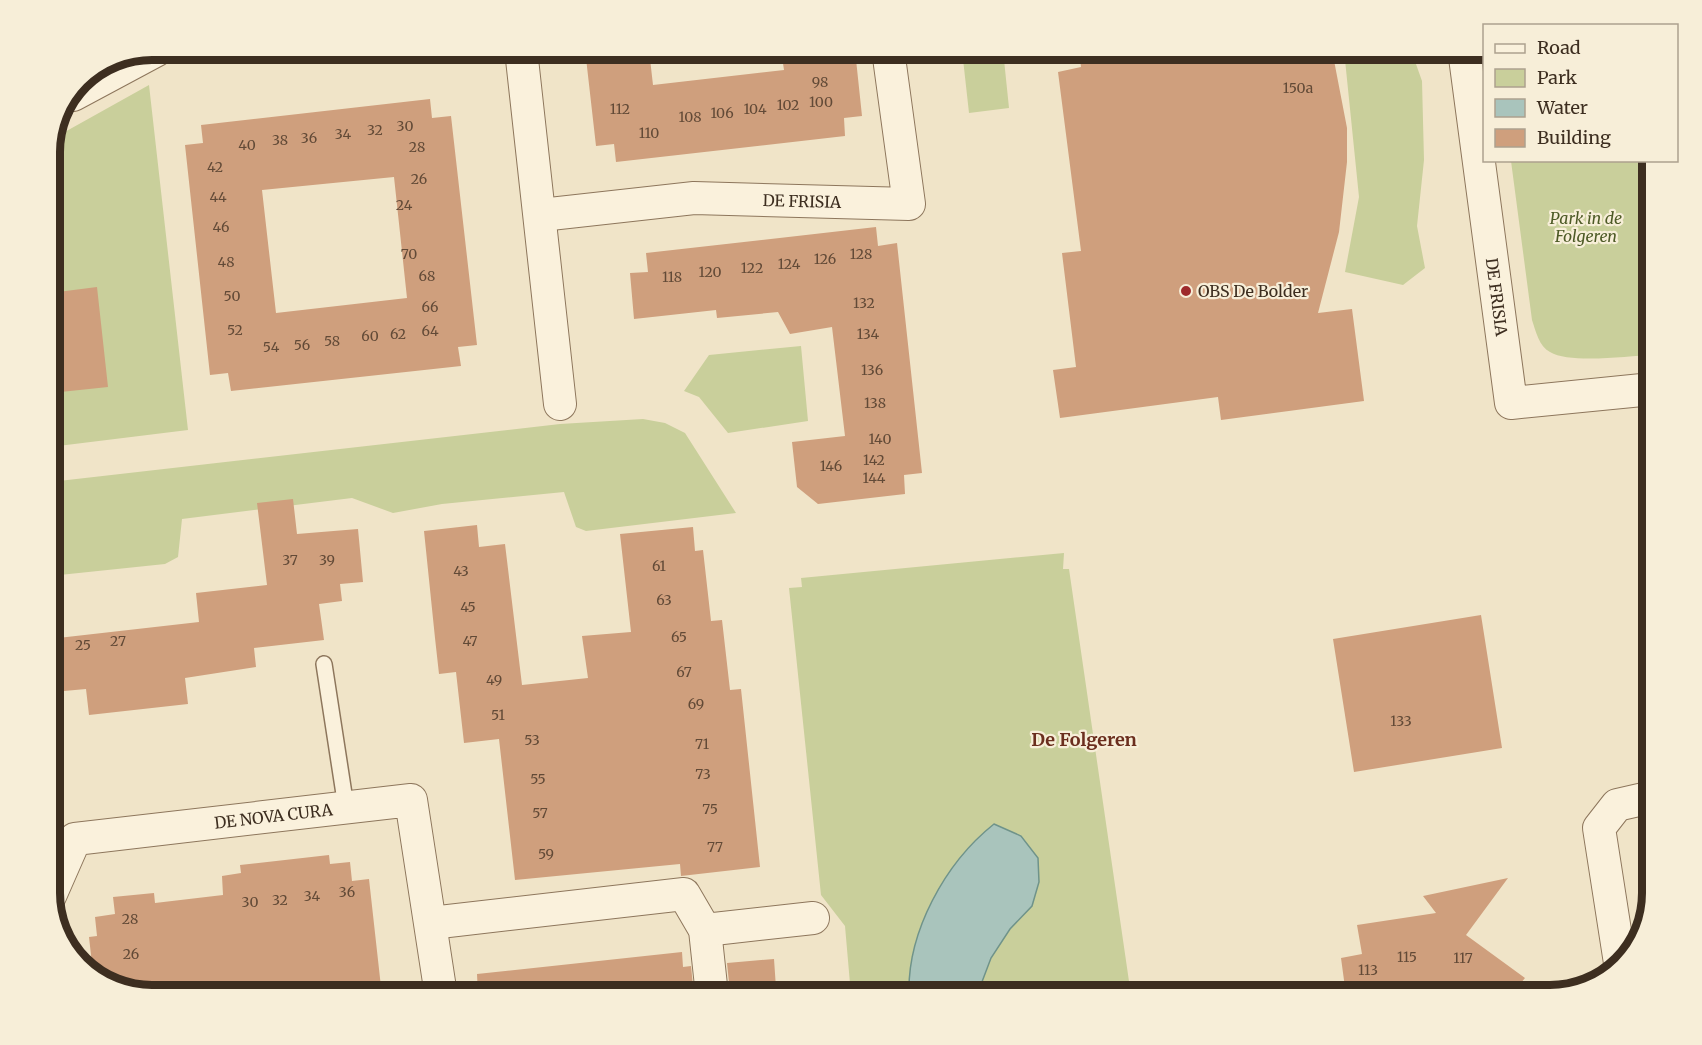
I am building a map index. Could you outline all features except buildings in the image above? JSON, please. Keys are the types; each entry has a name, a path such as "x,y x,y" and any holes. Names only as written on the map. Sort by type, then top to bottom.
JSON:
{"street":[{"path":"522,60 560,404"},
{"name":"DE FRISIA","path":"541,215 694,198 909,204 889,60"},
{"name":"DE FRISIA","path":"1465,60 1510,403 1642,390"},
{"path":"88,87 134,62"},
{"path":"1619,954 1599,828 1617,805 1642,799"},
{"name":"DE NOVA CURA","path":"60,873 75,839 411,800 439,985"},
{"path":"431,923 684,894 705,930 711,985"},
{"path":"705,930 813,918"}],"lane":[{"path":"324,664 346,807"}],"green space":[{"path":"963,60 1004,60 1009,108 969,113"},
{"path":"1345,60 1415,60 1422,81 1424,160 1417,226 1425,268 1403,285 1345,272 1359,197"},
{"path":"149,85 188,430 60,446 60,146 62,133"},
{"name":"Park in de Folgeren","path":"1511,162 1642,162 1642,356 1600,358 1559,356 1543,346 1532,320"},
{"path":"801,346 808,421 728,433 699,397 684,391 709,355"},
{"path":"643,419 665,423 685,433 736,513 586,531 576,527 564,492 442,504 393,513 352,498 182,519 178,557 165,564 60,575 60,481 560,424"},
{"path":"1064,553 1063,569 1069,569 1130,985 850,985 845,926 821,895 789,588 802,587 801,578"}],"water":[{"path":"994,824 1021,836 1038,858 1039,882 1032,906 1010,929 991,958 981,985 909,985 915,947 932,900 960,858"}],"place":[{"name":"OBS De Bolder","path":"1186,291"}],"district":[{"name":"De Folgeren","path":"1084,740"}]}
